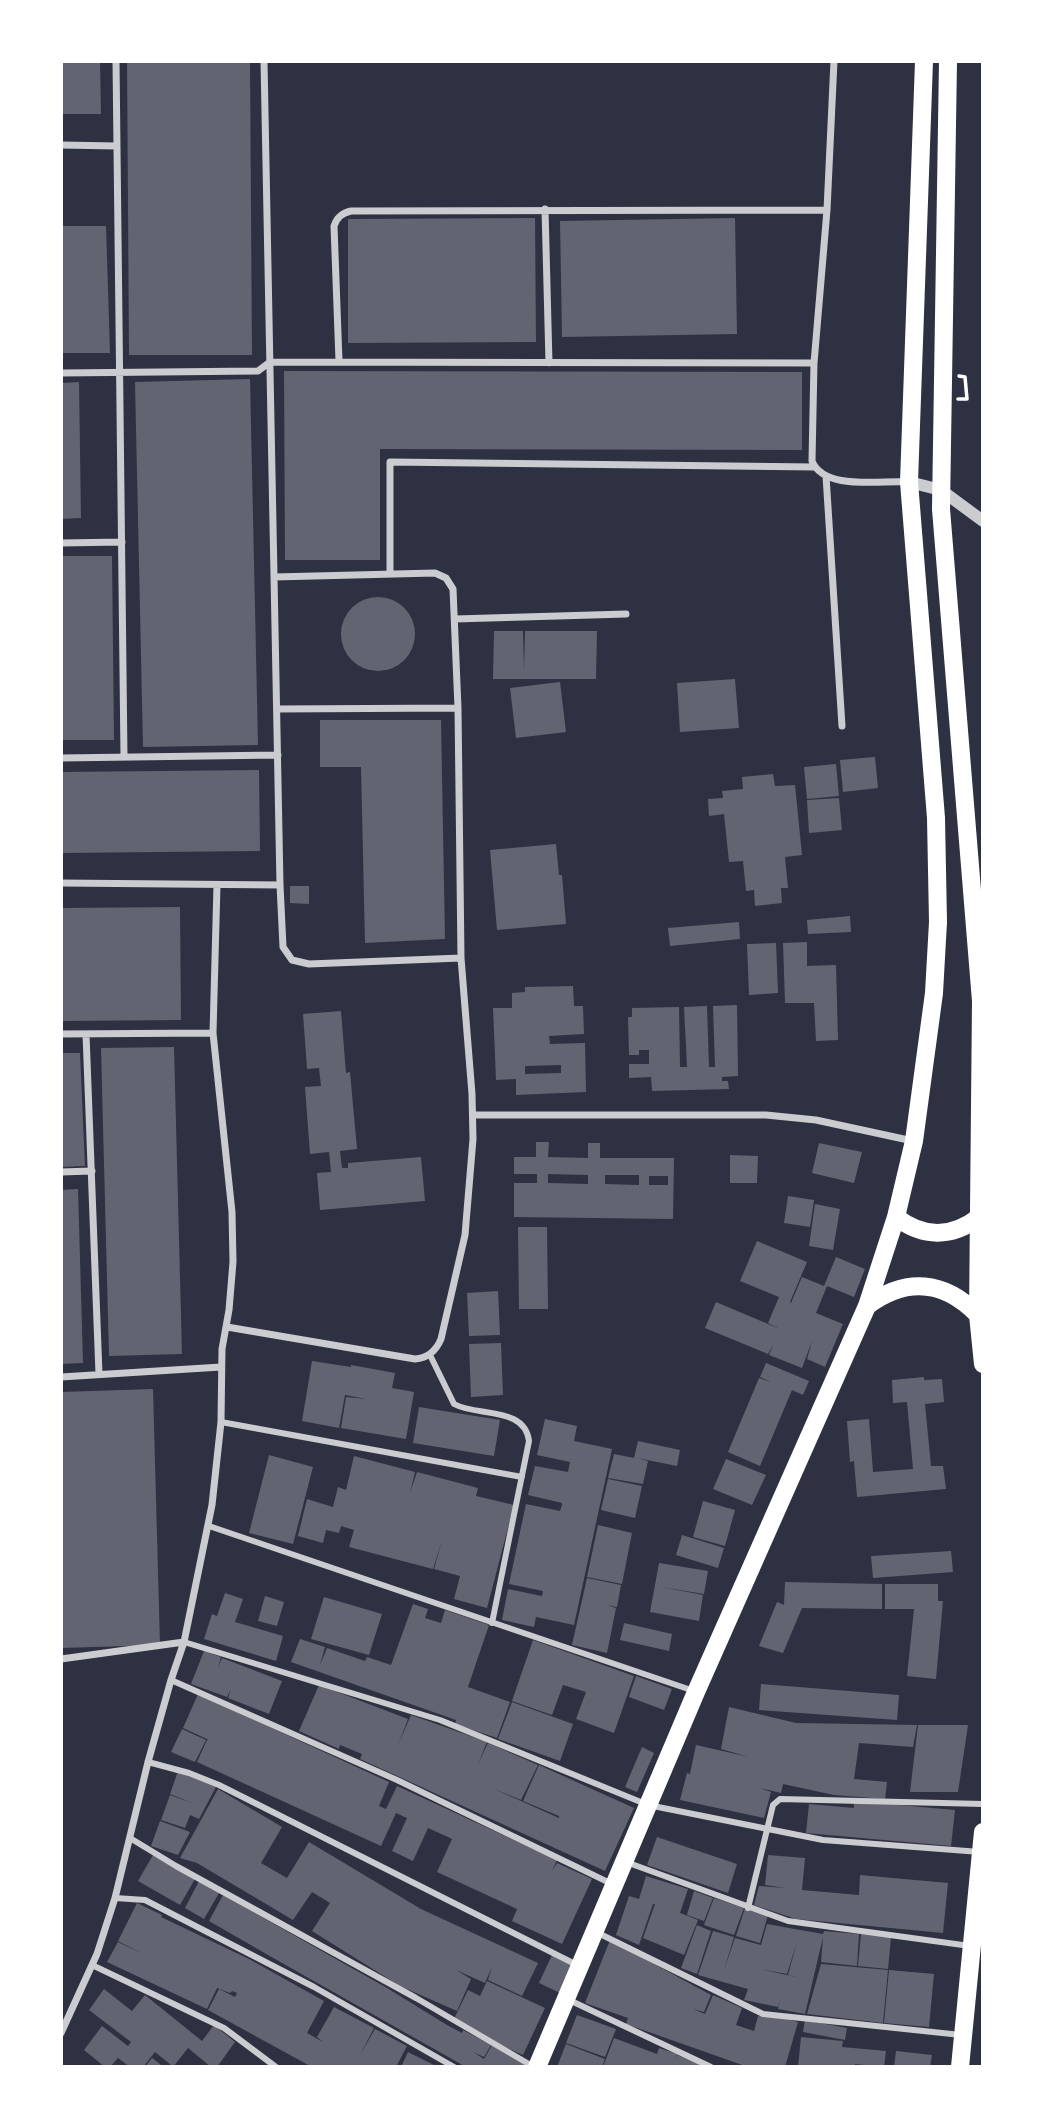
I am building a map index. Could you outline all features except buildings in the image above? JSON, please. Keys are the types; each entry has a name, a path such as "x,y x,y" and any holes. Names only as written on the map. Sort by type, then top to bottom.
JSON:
{"main road":[{"path":"535,2067 696,1692 867,1306 896,1217 914,1141 934,993 938,922 936,818 909,482 924,61"},
{"path":"948,61 940,490 942,536 976,853 981,1001 981,1255 978,1315 983,1364"},
{"path":"896,1217 906,1225 931,1233 957,1230 979,1217"},
{"path":"867,1306 893,1290 925,1286 954,1295 978,1315"},
{"path":"960,2067 971,1989 971,1946 983,1832"}],"street":[{"path":"117,61 124,758"},
{"path":"264,61 283,947 292,960 309,964 461,958"},
{"path":"814,467 814,363 827,210 834,61"},
{"path":"61,145 117,146"},
{"path":"545,209 549,363"},
{"path":"339,361 334,226 338,216 351,211 827,210"},
{"path":"61,373 258,371 270,362 339,361 814,363"},
{"path":"390,573 390,462 814,467 825,476 846,482 909,482 940,490 983,521"},
{"path":"825,476 842,726"},
{"path":"61,543 122,542"},
{"path":"226,1327 415,1359 430,1355 441,1339 461,1259 468,1211 473,1115 461,958 458,708 453,589 446,578 435,573 274,577"},
{"path":"455,619 626,614"},
{"path":"276,709 458,708"},
{"path":"61,758 278,755"},
{"path":"61,883 280,885"},
{"path":"61,2033 92,1965 115,1898 148,1762 184,1642 209,1526 221,1422 221,1367 232,1287 233,1237 213,1034 217,885"},
{"path":"61,1034 213,1034"},
{"path":"86,1034 99,1374"},
{"path":"473,1115 766,1115 816,1120 914,1141"},
{"path":"61,1172 92,1171"},
{"path":"430,1355 454,1404 512,1418 524,1426 529,1441 492,1623"},
{"path":"61,1377 221,1367"},
{"path":"221,1422 522,1477"},
{"path":"209,1526 696,1692"},
{"path":"61,1659 184,1642 440,1720 648,1805 823,1840 981,1852"},
{"path":"171,1681 397,1780 614,1885"},
{"path":"148,1762 189,1773 219,1785 580,1966"},
{"path":"748,1908 773,1805 780,1799 983,1804"},
{"path":"130,1838 535,2067"},
{"path":"624,1861 788,1921 971,1946"},
{"path":"115,1898 145,1900 314,1987 454,2067"},
{"path":"595,1931 763,2014 963,2035"},
{"path":"92,1965 224,2028 275,2067"},
{"path":"565,1998 711,2067"}],"path":[{"path":"965,376 967,399"}]}
